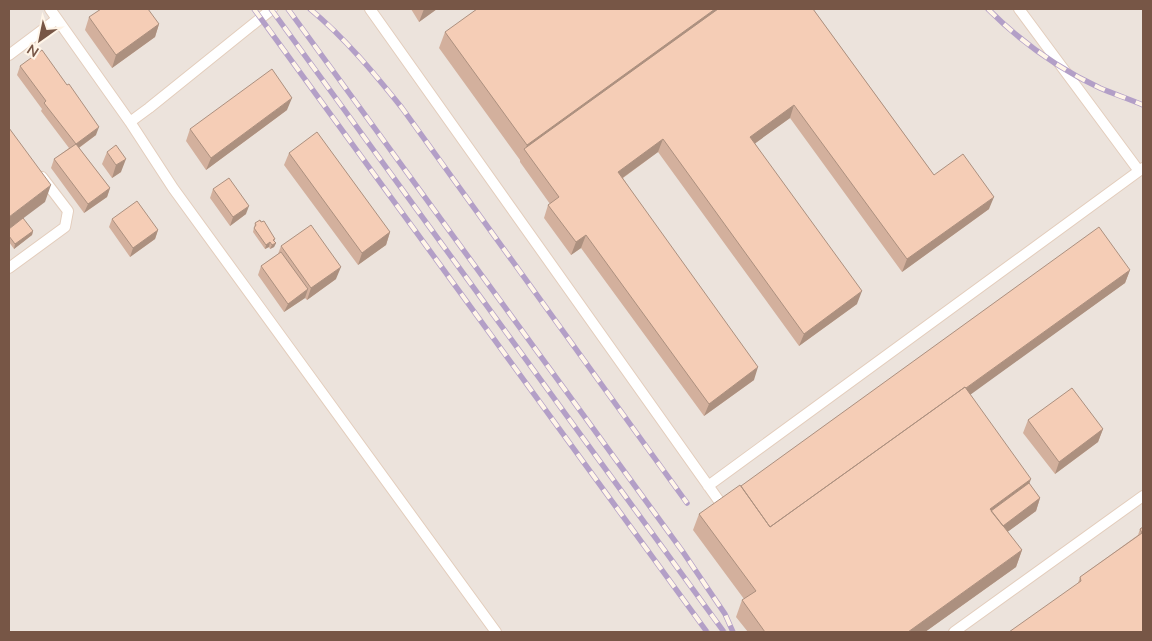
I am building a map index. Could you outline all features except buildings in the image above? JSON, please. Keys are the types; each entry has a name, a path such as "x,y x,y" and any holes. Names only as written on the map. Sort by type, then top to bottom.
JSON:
{"lane":[{"path":"50,9 130,122 173,188 496,632"},
{"path":"130,122 272,9"},
{"path":"370,9 724,508"},
{"path":"708,486 1141,170 1019,9"},
{"path":"9,55 57,19"},
{"path":"9,268 65,227 68,211 38,172"},
{"path":"954,632 1143,496"}],"shaded area":[{"path":"9,9 1143,9 1143,632 9,632"}],"railway":[{"path":"254,9 707,632"},
{"path":"271,9 724,632"},
{"path":"288,9 683,552 725,614 733,632"},
{"path":"310,9 347,44 402,108 687,503"},
{"path":"988,9 1013,32 1055,63 1100,88 1143,105"}]}
